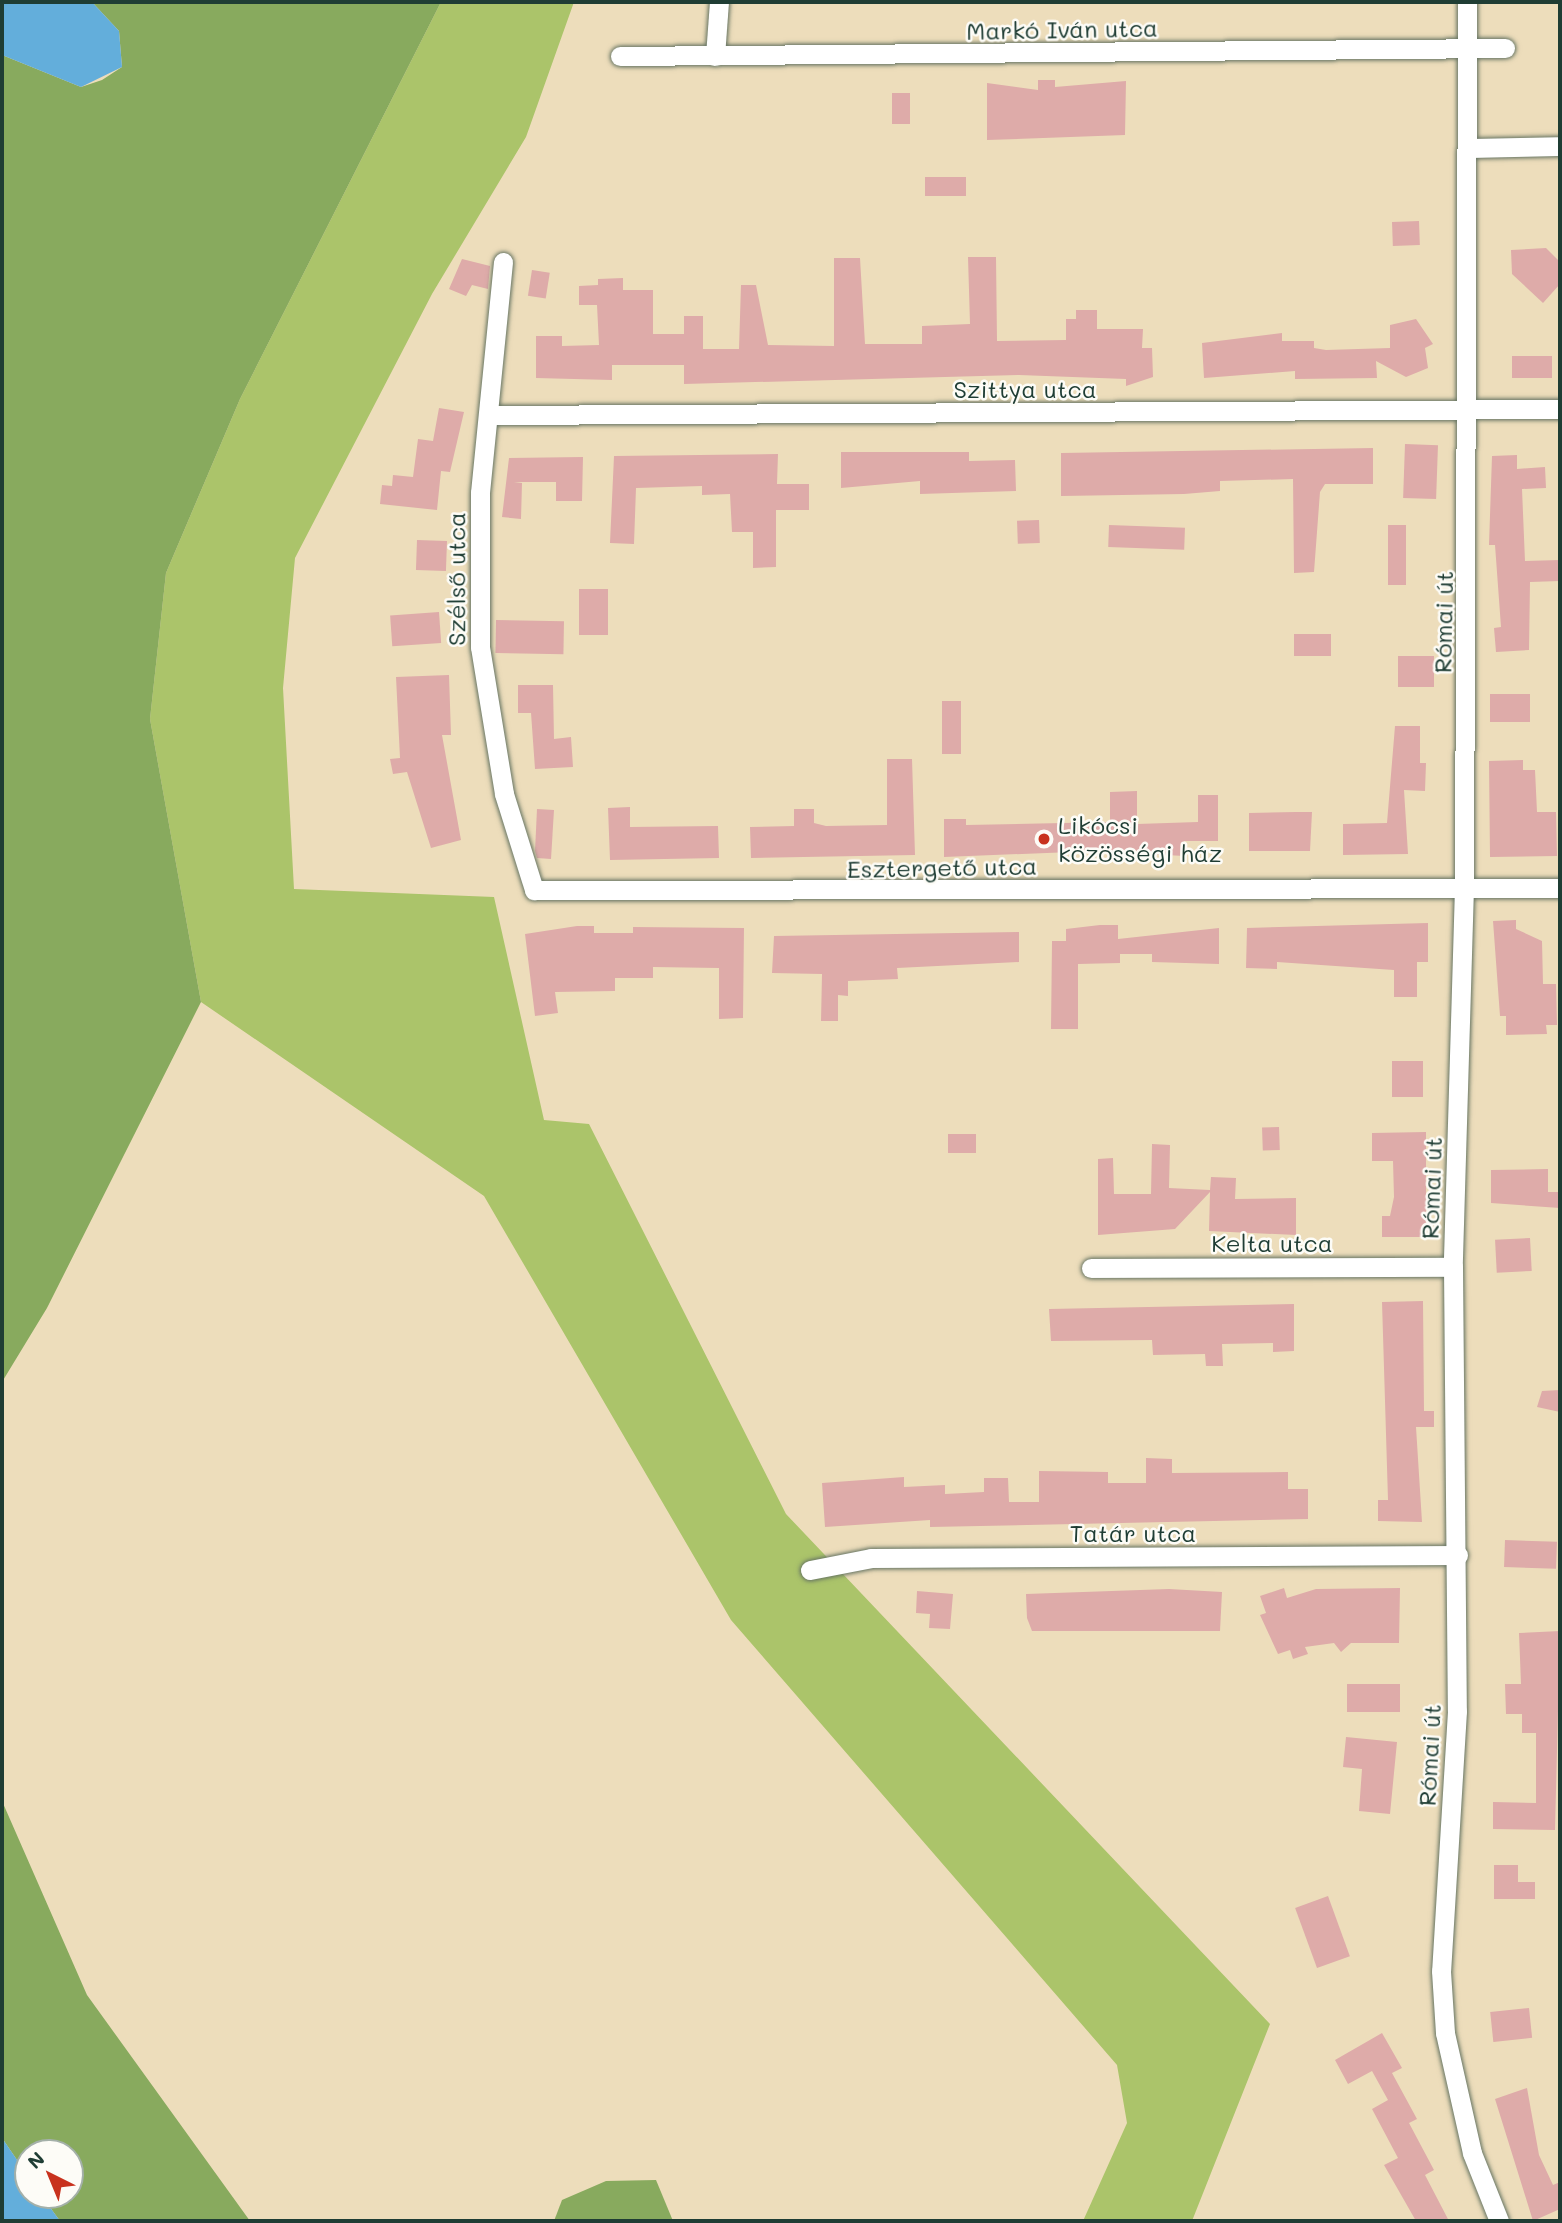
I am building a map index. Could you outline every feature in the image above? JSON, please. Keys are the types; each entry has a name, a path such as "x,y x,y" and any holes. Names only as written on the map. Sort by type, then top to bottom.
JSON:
{"street":[{"path":"715,56 719,2"},
{"name":"Római út","path":"1467,2 1470,410 1464,887 1453,1267 1458,1555 1457,1711 1441,1971 1445,2034 1472,2153 1499,2221"},
{"name":"Markó Iván utca","path":"620,56 1505,48"},
{"path":"1468,148 1560,146"},
{"name":"Szélső utca","path":"503,262 490,415 480,494 480,647 504,794 534,890"},
{"name":"Szittya utca","path":"490,415 1560,409"},
{"name":"Esztergető utca","path":"534,890 598,895 1560,888"},
{"name":"Kelta utca","path":"1091,1268 1453,1267"},
{"name":"Tatár utca","path":"810,1570 871,1558 1458,1555"}],"green space":[{"path":"92,2 441,2 240,399 166,573 150,719 201,1002 47,1308 2,1382 2,55 81,87 102,80 122,67 119,31"},
{"path":"441,2 574,2 526,137 432,294 295,558 283,688 294,889 494,897 544,1120 589,1124 786,1514 1270,2024 1192,2221 1083,2221 1127,2123 1117,2065 731,1620 484,1196 201,1002 150,719 166,573 240,399"},
{"path":"2,1801 87,1995 250,2221 60,2221 51,2209 84,2209 84,2139 14,2139 14,2156 2,2138"},
{"path":"656,2180 673,2221 554,2221 562,2200 606,2181"}],"water":[{"path":"2,2 92,2 119,31 122,67 81,87 2,55"},
{"path":"2,2138 14,2156 14,2209 51,2209 60,2221 2,2221"}],"building":[{"path":"1038,80 1055,80 1055,87 1126,81 1125,135 987,140 987,83 1038,90"},
{"path":"892,93 910,93 910,124 892,124"},
{"path":"925,177 966,177 966,196 925,196"},
{"path":"1419,221 1420,245 1393,246 1392,222"},
{"path":"1546,248 1560,262 1560,284 1543,303 1512,274 1511,250"},
{"path":"968,257 996,257 997,341 1066,340 1066,319 1076,319 1076,310 1097,310 1097,329 1143,329 1142,348 1152,348 1153,377 1126,386 1126,379 1019,375 684,384 684,365 612,365 612,380 536,378 536,336 562,336 562,346 599,345 597,305 579,305 579,286 598,285 598,279 623,278 623,290 653,290 653,334 684,334 684,316 703,316 703,349 739,349 741,285 756,285 768,345 834,346 834,258 860,258 865,344 922,344 922,326 970,324"},
{"path":"462,259 490,266 488,289 472,285 466,296 449,289"},
{"path":"532,270 550,273 546,298 528,296"},
{"path":"1416,319 1433,344 1425,348 1428,368 1406,377 1376,361 1377,378 1295,379 1295,371 1204,378 1202,343 1282,333 1282,341 1314,341 1314,348 1326,350 1390,348 1390,325"},
{"path":"1512,356 1552,356 1552,378 1512,378"},
{"path":"439,408 464,412 450,472 441,471 437,510 380,504 382,485 392,486 393,475 413,477 418,439 433,441"},
{"path":"1405,444 1438,445 1436,499 1403,498"},
{"path":"1373,448 1373,484 1325,484 1320,492 1314,572 1294,573 1293,479 1220,481 1220,491 1184,494 1061,496 1061,453"},
{"path":"841,452 969,452 969,461 1015,460 1016,491 920,494 920,481 841,488"},
{"path":"778,454 777,484 809,484 809,510 776,510 776,567 753,568 753,532 732,532 730,494 702,495 702,486 636,488 634,544 610,543 614,456"},
{"path":"1517,455 1517,469 1545,467 1546,488 1522,489 1525,561 1560,560 1560,581 1530,582 1529,650 1496,652 1494,628 1501,627 1495,545 1489,545 1492,456"},
{"path":"583,457 582,501 556,501 556,482 514,482 522,483 521,519 502,517 509,458"},
{"path":"1039,520 1040,543 1018,544 1017,521"},
{"path":"1109,525 1185,528 1184,550 1108,547"},
{"path":"1388,525 1406,525 1406,585 1388,585"},
{"path":"417,540 447,541 446,571 416,570"},
{"path":"579,589 608,589 608,635 579,635"},
{"path":"439,612 441,643 392,646 390,615"},
{"path":"496,620 564,621 563,654 495,653"},
{"path":"1294,634 1331,634 1331,656 1294,656"},
{"path":"1398,656 1434,656 1434,687 1398,687"},
{"path":"449,675 451,735 442,735 461,840 431,848 407,772 393,774 390,759 400,758 396,677"},
{"path":"518,685 553,685 554,739 571,737 573,767 535,769 531,713 518,713"},
{"path":"1490,694 1530,694 1530,722 1490,722"},
{"path":"942,701 961,701 961,754 942,754"},
{"path":"1395,726 1420,726 1420,763 1426,763 1425,791 1404,790 1408,854 1343,855 1343,824 1387,823"},
{"path":"887,759 912,759 915,855 751,858 750,827 794,826 794,809 814,809 814,823 826,826 887,825"},
{"path":"1523,760 1523,770 1535,770 1537,812 1556,812 1557,856 1490,857 1489,761"},
{"path":"1137,791 1137,824 1198,822 1198,795 1218,795 1218,841 1184,841 1184,856 1096,851 944,857 944,819 966,819 966,825 1110,822 1110,792"},
{"path":"630,807 630,827 718,826 719,858 610,860 608,808"},
{"path":"537,809 554,810 551,859 537,858 535,851"},
{"path":"1312,812 1310,851 1249,851 1249,813"},
{"path":"1516,920 1516,929 1542,941 1543,984 1556,984 1557,1025 1546,1025 1547,1034 1506,1035 1506,1016 1500,1016 1493,921"},
{"path":"1428,923 1428,962 1417,962 1417,997 1394,997 1394,970 1277,962 1277,969 1246,968 1247,928"},
{"path":"1118,925 1118,939 1219,928 1219,964 1152,962 1152,954 1120,954 1120,963 1078,964 1078,1029 1051,1029 1052,941 1066,941 1066,929"},
{"path":"594,926 594,933 633,933 633,927 744,928 743,1018 719,1019 719,968 653,967 653,978 615,978 615,991 555,992 558,1013 535,1016 525,934"},
{"path":"1019,932 1019,962 897,968 898,979 848,981 848,996 838,995 838,1021 821,1021 822,974 772,973 774,936"},
{"path":"1392,1061 1423,1061 1423,1097 1392,1097"},
{"path":"1279,1127 1280,1150 1263,1151 1262,1128"},
{"path":"1426,1132 1426,1237 1382,1237 1382,1216 1390,1216 1394,1197 1393,1161 1372,1161 1372,1133"},
{"path":"948,1134 976,1134 976,1153 948,1153"},
{"path":"1152,1144 1170,1145 1169,1188 1210,1190 1211,1177 1236,1178 1235,1199 1296,1198 1296,1235 1209,1231 1210,1192 1175,1229 1098,1235 1098,1159 1113,1158 1114,1194 1151,1194"},
{"path":"1548,1169 1548,1192 1560,1192 1560,1208 1491,1203 1491,1170"},
{"path":"1530,1238 1532,1271 1497,1273 1495,1240"},
{"path":"1423,1301 1424,1411 1434,1411 1434,1427 1416,1427 1422,1522 1378,1521 1378,1500 1388,1500 1382,1302"},
{"path":"1294,1304 1294,1351 1273,1352 1273,1343 1222,1344 1223,1366 1206,1366 1205,1354 1153,1355 1152,1340 1051,1341 1049,1309"},
{"path":"1560,1390 1560,1412 1537,1407 1542,1391"},
{"path":"1146,1458 1172,1459 1172,1473 1288,1472 1288,1489 1308,1489 1308,1519 930,1527 930,1520 825,1527 822,1483 904,1477 904,1487 945,1485 945,1494 984,1492 984,1478 1008,1478 1009,1502 1039,1502 1039,1471 1108,1472 1108,1483 1146,1483"},
{"path":"1505,1540 1557,1542 1556,1569 1504,1567"},
{"path":"1284,1588 1287,1598 1316,1589 1400,1588 1399,1643 1351,1643 1341,1652 1334,1643 1305,1647 1308,1654 1293,1659 1290,1650 1278,1654 1260,1615 1266,1613 1260,1596"},
{"path":"1169,1589 1222,1592 1220,1631 1032,1631 1027,1618 1026,1594"},
{"path":"917,1591 953,1594 950,1629 929,1628 930,1614 916,1613"},
{"path":"1560,1631 1555,1830 1493,1829 1493,1802 1536,1803 1536,1733 1522,1733 1522,1714 1506,1714 1505,1684 1521,1684 1519,1633"},
{"path":"1347,1684 1400,1684 1400,1712 1347,1712"},
{"path":"1346,1737 1397,1742 1390,1814 1359,1811 1362,1769 1343,1767"},
{"path":"1494,1865 1518,1865 1518,1882 1535,1882 1535,1899 1494,1899"},
{"path":"1328,1896 1350,1956 1317,1968 1295,1908"},
{"path":"1529,2008 1532,2038 1493,2042 1490,2012"},
{"path":"1382,2033 1402,2068 1392,2073 1417,2119 1409,2123 1434,2170 1425,2175 1449,2221 1416,2221 1384,2165 1398,2158 1372,2109 1388,2100 1372,2071 1348,2084 1335,2060"},
{"path":"1527,2088 1539,2155 1553,2185 1560,2182 1560,2209 1533,2221 1495,2099"}],"place":[{"name":"Likócsi közösségi ház","path":"1044,839"}]}
